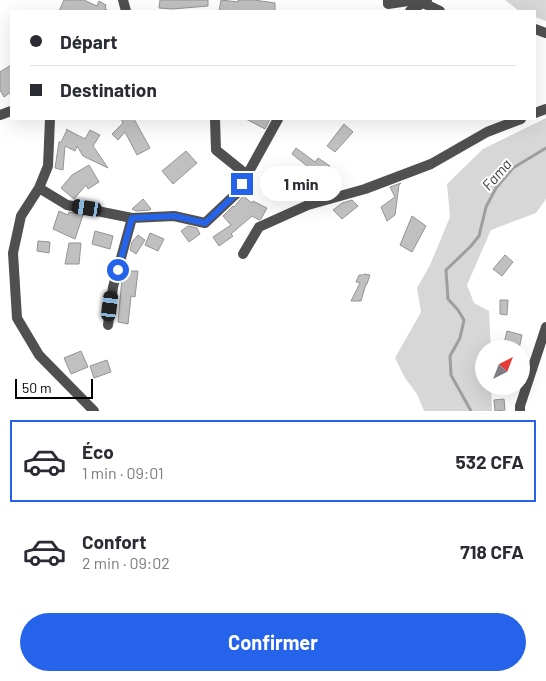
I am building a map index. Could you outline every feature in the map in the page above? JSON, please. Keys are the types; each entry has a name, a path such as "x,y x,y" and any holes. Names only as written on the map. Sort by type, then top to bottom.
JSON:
{"street":[{"path":"388,0 388,4 422,1 436,10"},
{"path":"411,10 422,1"},
{"path":"50,120 48,166 39,188 22,216 13,253 17,318 39,355 94,411"},
{"path":"215,120 216,150 247,175"},
{"path":"39,188 68,205 132,218 174,216 205,223 237,193 277,120"},
{"path":"242,254 258,227 308,205 365,188 431,164 487,132 518,120"},
{"path":"108,325 113,286 132,218"},
{"path":"520,411 546,327"}],"shaded area":[{"path":"505,0 546,0 546,21 536,17 536,10 518,10"},
{"path":"546,118 546,199 536,213 491,230 467,285 474,303 489,311 491,340 475,340 475,395 491,395 492,411 424,411 417,394 405,378 395,358 421,312 417,288 430,265 450,217 447,184 483,149"}],"building":[{"path":"64,0 84,0 97,6 99,1 106,5 105,9 107,10 59,10"},
{"path":"160,0 208,0 208,6 173,9 159,8"},
{"path":"221,0 238,2 238,0 254,0 275,3 275,10 219,10"},
{"path":"10,66 10,93 4,97 0,90 0,72"},
{"path":"122,120 135,120 150,148 137,155 125,132 118,140 112,134 123,123"},
{"path":"248,120 270,120 265,129"},
{"path":"344,124 353,132 335,152 327,146"},
{"path":"66,129 85,139 90,130 100,135 93,146 108,168 83,156 77,146 75,151 65,146 63,170 55,168 59,142 61,142"},
{"path":"296,148 315,162 318,158 330,166 321,177 292,154"},
{"path":"186,151 197,163 173,184 162,171"},
{"path":"89,165 99,182 88,189 86,185 74,199 61,188 72,175"},
{"path":"401,183 399,185 395,215 387,221 381,207 395,197 390,187"},
{"path":"243,196 252,203 253,201 267,208 261,219 259,220 252,216 231,234 233,236 219,246 213,237 231,225 223,216"},
{"path":"143,199 150,210 136,211 132,209"},
{"path":"352,200 358,206 342,219 333,210 342,203"},
{"path":"59,211 68,215 69,212 83,215 75,239 53,229"},
{"path":"412,216 426,226 412,252 400,245"},
{"path":"188,226 197,228 200,234 189,242 181,231"},
{"path":"95,231 113,236 110,249 92,244"},
{"path":"150,233 164,239 158,251 145,245"},
{"path":"138,235 145,240 136,254 130,250 132,242"},
{"path":"38,241 50,242 49,253 37,251"},
{"path":"69,243 81,243 79,264 65,264"},
{"path":"505,255 513,262 502,276 493,269"},
{"path":"125,271 138,271 135,297 131,296 128,324 118,322 122,278"},
{"path":"359,275 370,275 361,301 351,301 360,283 356,282"},
{"path":"500,300 508,300 507,315 500,314"},
{"path":"507,331 522,335 521,340 505,340"},
{"path":"81,351 88,367 71,374 64,358"},
{"path":"107,360 111,372 94,378 90,366"},
{"path":"504,399 505,410 495,411 494,400"}],"waterway":[{"name":"Fama","path":"471,411 451,375 450,356 460,338 464,320 448,299 446,270 479,236 486,207 496,188 513,168 546,148"}],"route":[{"path":"118,270 132,218 174,216 205,223 237,193 242,184"}]}
